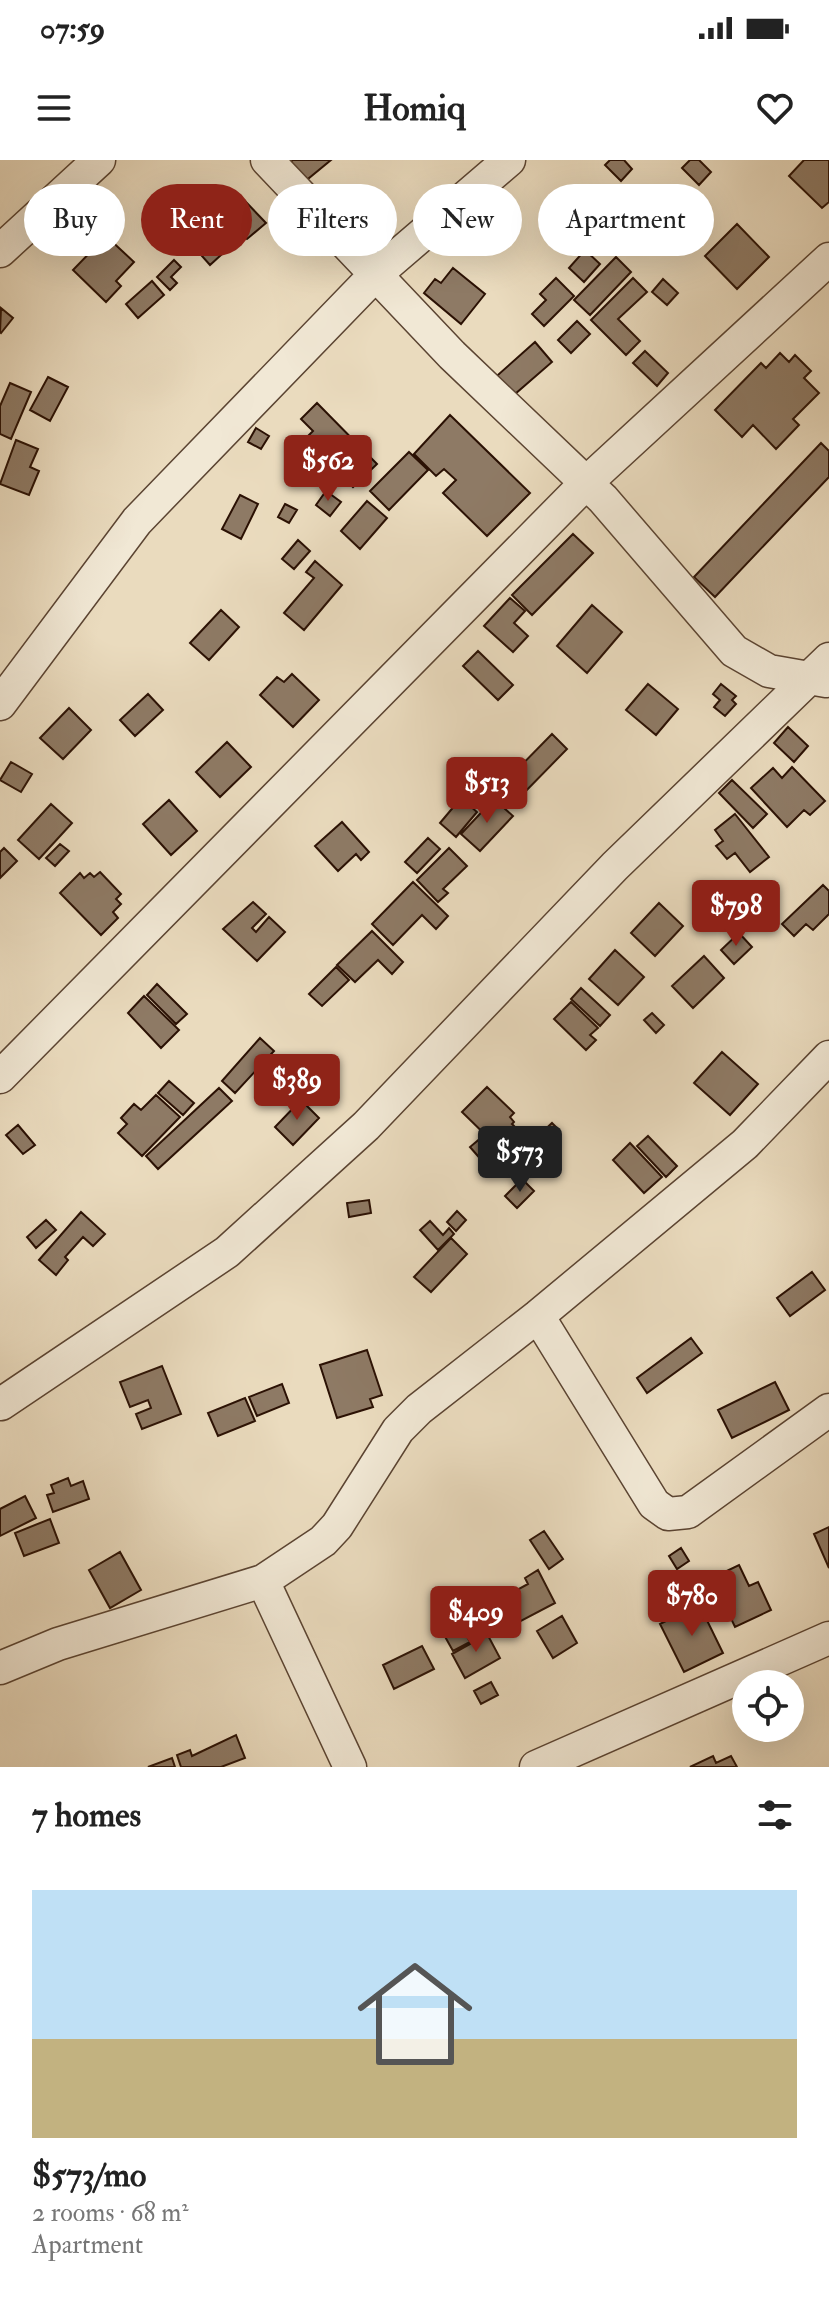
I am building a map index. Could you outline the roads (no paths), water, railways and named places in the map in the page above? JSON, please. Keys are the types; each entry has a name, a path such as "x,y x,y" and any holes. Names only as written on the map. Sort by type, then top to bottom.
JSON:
{"street":[{"path":"0,251 99,160"},
{"path":"267,160 452,355 586,483 734,651 769,671 823,673"},
{"path":"0,704 137,521 375,275 509,160"},
{"path":"0,1077 586,483 829,259"},
{"path":"1,1404 227,1252 366,1126 615,866 823,673"},
{"path":"0,1668 58,1644 263,1581 323,1541 337,1526 398,1430 419,1409 538,1316 745,1144 829,1057"},
{"path":"538,1316 654,1504 668,1514 688,1512 829,1410"},
{"path":"263,1581 350,1767"},
{"path":"536,1767 829,1638"}]}
